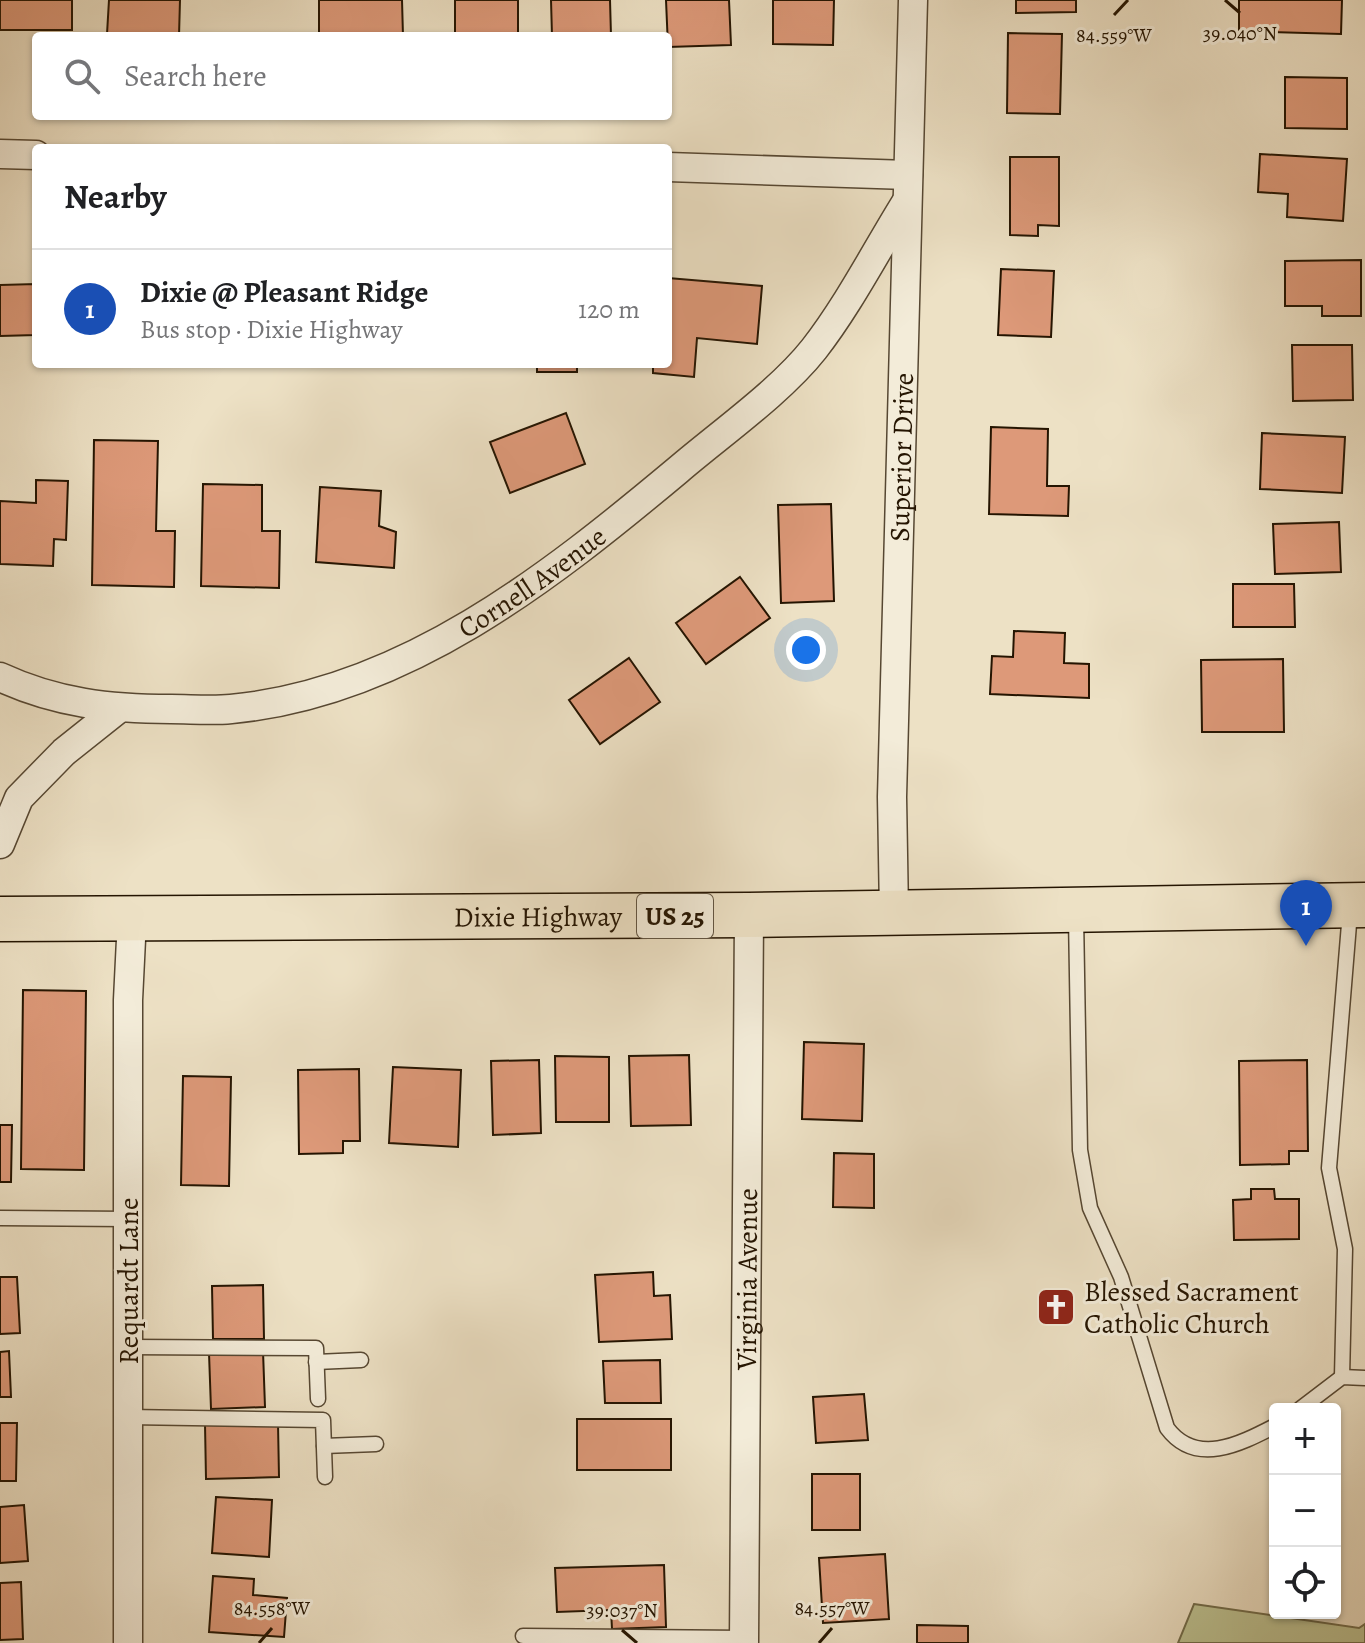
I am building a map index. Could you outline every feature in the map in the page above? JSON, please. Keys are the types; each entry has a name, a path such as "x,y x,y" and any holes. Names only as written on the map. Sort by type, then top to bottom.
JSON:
{"main road":[{"name":"Dixie Highway","path":"0,919 749,915 1358,906"}],"street":[{"name":"Superior Drive","path":"894,913 892,797 913,0"},
{"path":"0,154 32,155"},
{"path":"672,167 907,188"},
{"name":"Cornell Avenue","path":"11,682 64,701 118,709 232,709 302,696 365,677 427,649 514,595 624,515 756,405 813,350 907,188"},
{"path":"0,844 19,798 64,752 118,709"},
{"name":"Virginia Avenue","path":"744,1640 749,915"},
{"name":"Requardt Lane","path":"128,1643 128,1000 132,919"}],"lane":[{"path":"1342,1377 1345,1249 1329,1168 1358,906"},
{"path":"1076,910 1080,1150 1090,1208 1121,1277 1167,1428 1178,1443 1197,1449 1228,1447 1269,1429"},
{"path":"0,1218 129,1219"},
{"path":"128,1347 316,1348 318,1399"},
{"path":"316,1362 361,1360"},
{"path":"1308,1403 1342,1377 1365,1378"},
{"path":"128,1417 323,1420 325,1477"},
{"path":"324,1446 376,1444"},
{"path":"523,1636 744,1640"}],"green space":[{"path":"1194,1604 1269,1615 1269,1619 1297,1619 1359,1628 1365,1624 1365,1643 1178,1643"}],"building":[{"path":"0,0 72,0 72,30 0,30"},
{"path":"109,0 180,0 179,32 107,32"},
{"path":"319,0 402,0 403,32 319,32"},
{"path":"455,0 518,0 518,32 455,32"},
{"path":"551,0 610,0 611,32 552,32"},
{"path":"666,0 729,0 731,45 672,47 672,32 667,32"},
{"path":"773,0 834,0 833,45 773,44"},
{"path":"1016,0 1076,0 1076,12 1016,13"},
{"path":"1239,0 1342,0 1341,34 1239,31"},
{"path":"1008,33 1062,34 1060,114 1007,113"},
{"path":"1285,77 1347,78 1347,129 1285,128"},
{"path":"1260,154 1347,159 1343,221 1287,217 1288,194 1258,192"},
{"path":"1010,157 1059,157 1059,226 1038,225 1038,236 1010,235"},
{"path":"1361,260 1361,316 1322,316 1322,306 1285,306 1285,261"},
{"path":"1001,269 1054,271 1051,337 998,335"},
{"path":"672,278 762,286 757,344 697,338 694,377 653,373 653,368 672,368"},
{"path":"32,284 32,335 0,336 0,285"},
{"path":"1292,345 1352,345 1353,400 1293,401"},
{"path":"537,368 577,368 577,372 537,372"},
{"path":"566,413 585,464 510,493 490,442"},
{"path":"991,427 1048,429 1047,486 1069,486 1068,516 989,514"},
{"path":"1262,433 1345,437 1342,493 1260,489"},
{"path":"94,440 158,441 156,531 175,531 174,587 92,585"},
{"path":"36,480 68,481 66,540 54,539 53,566 0,564 0,501 36,503"},
{"path":"203,484 262,485 262,531 280,531 279,588 201,586"},
{"path":"320,487 381,491 379,526 396,532 394,568 316,562"},
{"path":"831,504 834,601 781,603 778,505"},
{"path":"1339,522 1341,572 1275,574 1273,524"},
{"path":"740,577 770,618 706,664 676,623"},
{"path":"1233,584 1294,584 1295,627 1233,627"},
{"path":"1014,631 1065,633 1064,663 1089,664 1089,698 990,694 992,656 1013,657"},
{"path":"629,658 660,702 600,744 569,700"},
{"path":"1283,659 1284,732 1202,732 1201,660"},
{"path":"23,990 86,991 84,1170 21,1169"},
{"path":"804,1042 864,1044 862,1121 802,1119"},
{"path":"689,1055 691,1125 631,1126 629,1056"},
{"path":"555,1056 609,1057 609,1122 556,1122"},
{"path":"539,1060 541,1133 493,1135 491,1061"},
{"path":"1307,1060 1308,1151 1289,1151 1289,1164 1240,1165 1239,1061"},
{"path":"393,1067 461,1070 458,1147 389,1143"},
{"path":"359,1069 360,1141 343,1141 343,1153 299,1154 298,1070"},
{"path":"183,1076 231,1077 229,1186 181,1185"},
{"path":"0,1125 12,1125 11,1182 0,1182"},
{"path":"834,1153 874,1154 874,1208 833,1207"},
{"path":"1251,1189 1274,1189 1275,1199 1299,1199 1299,1239 1234,1240 1233,1200 1251,1199"},
{"path":"653,1272 654,1296 670,1295 672,1339 599,1342 595,1275"},
{"path":"0,1277 17,1277 20,1333 0,1334"},
{"path":"263,1285 264,1339 213,1339 212,1286"},
{"path":"9,1351 11,1397 0,1397 0,1352"},
{"path":"263,1351 265,1407 211,1409 209,1353"},
{"path":"660,1360 661,1403 605,1403 603,1361"},
{"path":"864,1394 868,1440 816,1443 813,1397"},
{"path":"577,1419 671,1419 671,1470 577,1470"},
{"path":"0,1423 17,1423 16,1481 0,1481"},
{"path":"278,1423 279,1477 206,1479 205,1424"},
{"path":"812,1474 860,1474 860,1530 812,1530"},
{"path":"216,1497 272,1500 269,1557 212,1553"},
{"path":"24,1505 28,1561 0,1563 0,1507"},
{"path":"885,1554 889,1619 823,1623 819,1558"},
{"path":"664,1565 666,1627 612,1629 611,1610 557,1612 555,1568"},
{"path":"213,1576 254,1579 253,1595 287,1598 284,1637 209,1632"},
{"path":"21,1582 23,1639 0,1640 0,1583"},
{"path":"917,1625 968,1626 968,1643 917,1643"}],"place":[{"name":"Dixie @ Pleasant Ridge","path":"1306,946"},
{"name":"Blessed Sacrament Catholic Church","path":"1056,1307"}]}
